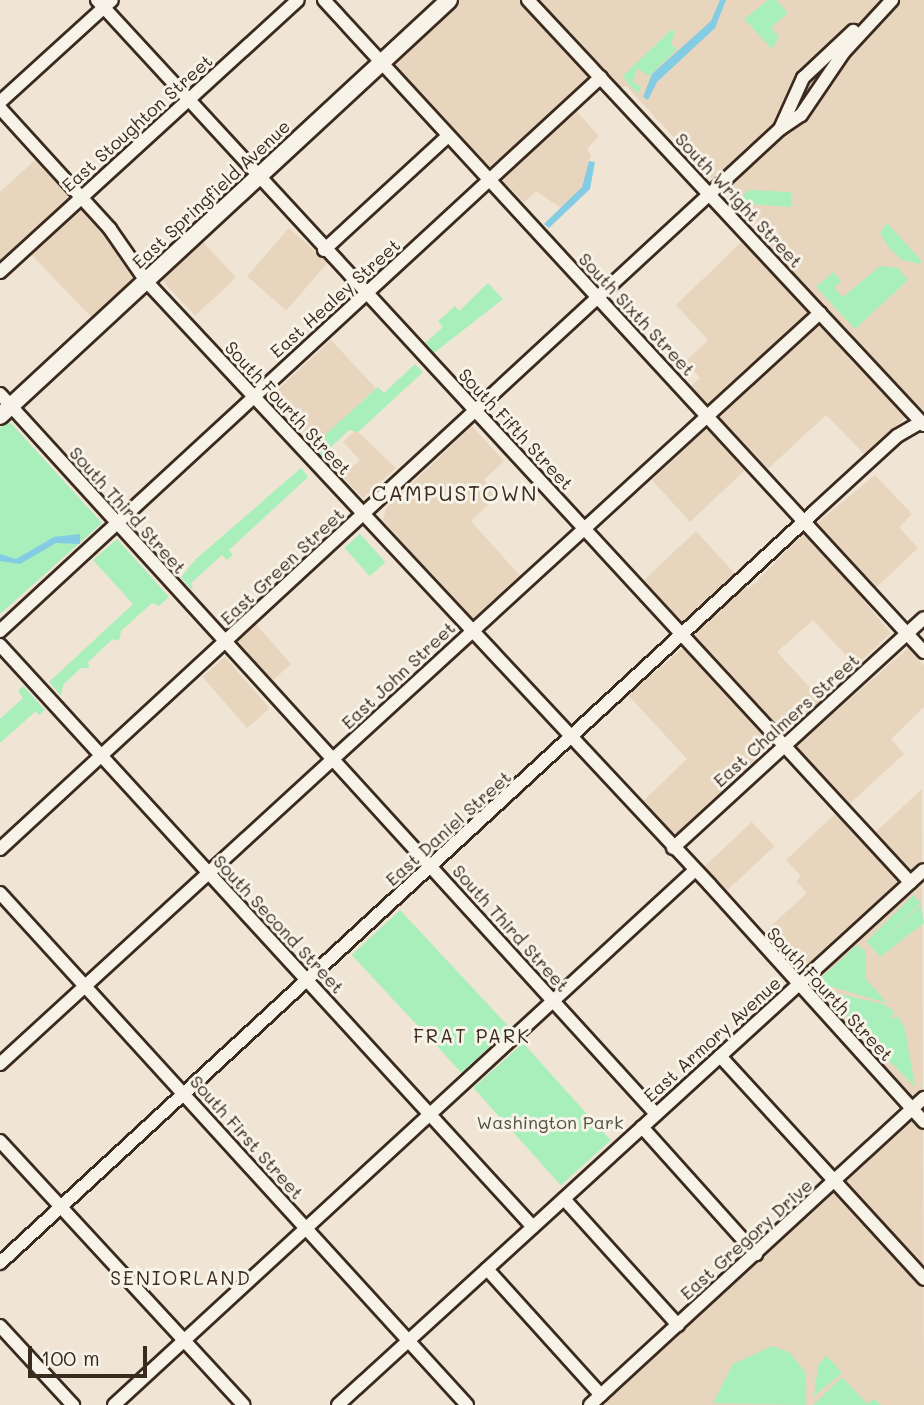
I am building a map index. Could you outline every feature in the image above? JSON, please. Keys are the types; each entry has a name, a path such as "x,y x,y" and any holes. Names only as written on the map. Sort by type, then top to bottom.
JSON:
{"main road":[{"name":"East Springfield Avenue","path":"4,405 146,281 449,0"}],"street":[{"name":"East Stoughton Street","path":"0,272 298,0"},
{"name":"South Sixth Street","path":"324,0 924,652"},
{"name":"South Wright Street","path":"528,0 923,424"},
{"path":"780,129 803,78 864,20 874,17 892,0"},
{"name":"South Fifth Street","path":"104,3 365,295 910,882"},
{"path":"0,102 104,3"},
{"name":"East Green Street","path":"0,849 780,129 801,115 874,17"},
{"name":"East Healey Street","path":"0,631 601,77"},
{"name":"South Fourth Street","path":"0,108 110,229 146,281 924,1122"},
{"path":"324,250 448,136"},
{"name":"East John Street","path":"0,1064 333,761 582,527 709,418 820,313"},
{"name":"South Third Street","path":"4,405 116,523 656,1114"},
{"name":"East Daniel Street","path":"0,1263 807,523 892,440 923,424"},
{"name":"East Chalmers Street","path":"673,848 924,618"},
{"name":"South Second Street","path":"0,645 533,1227"},
{"name":"South Fourth Street","path":"673,848 692,873 710,889"},
{"name":"East Armory Avenue","path":"338,1405 924,870"},
{"path":"114,1405 692,873"},
{"name":"South First Street","path":"0,893 467,1405"},
{"path":"720,1056 924,1279"},
{"name":"East Gregory Drive","path":"590,1405 924,1098"},
{"path":"642,1127 756,1254"},
{"path":"0,1141 244,1405"},
{"path":"564,1199 678,1325"},
{"path":"487,1269 601,1395"},
{"path":"0,1326 73,1405"}],"shaded area":[{"path":"459,0 924,0 924,410 919,405 865,455 826,415 769,468 744,471 690,522 652,480 720,416 691,386 700,378 685,362 708,340 676,305 757,227 627,87 619,87 602,69 567,101 599,136 587,149 591,155 582,187 561,208 536,191 524,203 395,66 402,50"},
{"path":"36,159 107,239 134,281 94,320 23,246 0,267 0,192"},
{"path":"289,228 328,262 286,310 247,276"},
{"path":"202,241 236,278 195,316 161,279"},
{"path":"331,340 376,388 315,445 270,397"},
{"path":"472,426 504,461 484,480 498,495 471,521 521,577 471,621 383,520 386,508"},
{"path":"356,430 396,468 363,498 342,476 360,460 343,442"},
{"path":"875,475 912,514 899,527 918,548 863,600 891,633 856,666 813,620 777,652 834,713 908,648 924,665 924,707 891,739 904,754 846,807 782,738 681,833 668,832 640,804 687,759 628,695 696,637 644,580 696,531 749,589 800,537"},
{"path":"255,623 291,664 271,682 237,646 239,637"},
{"path":"225,657 270,708 247,728 202,677"},
{"path":"922,789 924,1405 600,1405 923,1110 761,935 807,893 796,881 801,876 786,860 837,812 865,842"},
{"path":"752,822 775,846 724,893 702,869"}],"green space":[{"path":"768,0 776,0 788,13 771,28 779,37 772,49 744,19"},
{"path":"672,29 675,32 671,44 677,49 649,76 637,68 633,82 641,87 639,93 623,76"},
{"path":"749,190 791,192 791,207 748,204 741,197"},
{"path":"887,223 922,264 902,260 888,247 880,233"},
{"path":"880,266 898,268 908,280 855,329 816,287 833,272 841,281 834,288 843,297"},
{"path":"488,283 503,299 434,353 425,343 443,327 438,321 455,306 459,311"},
{"path":"415,364 423,372 358,432 349,430 319,458 313,450 314,445 378,387 384,393"},
{"path":"8,420 102,523 0,614 0,428"},
{"path":"301,468 308,477 229,550 233,555 227,560 222,555 191,583 193,591 181,577 196,559"},
{"path":"360,534 385,562 370,576 344,548"},
{"path":"117,539 169,597 159,606 152,603 121,631 119,641 113,639 88,662 89,668 81,668 63,685 61,696 49,682 133,604 93,560"},
{"path":"23,686 45,710 39,715 36,711 0,743 0,719 23,698 18,691"},
{"path":"913,895 921,903 874,949 866,942"},
{"path":"921,905 924,923 880,957 874,949"},
{"name":"Washington Park","path":"400,910 510,1028 462,1073 352,955"},
{"path":"857,945 865,951 866,979 887,1003 822,984 822,977"},
{"path":"831,992 883,1004 894,1011 891,1020 898,1016 905,1029 915,1087 826,996"},
{"name":"Washington Park","path":"523,1043 611,1140 561,1185 473,1088"},
{"path":"772,1346 789,1352 805,1372 806,1405 713,1403 733,1364"},
{"path":"826,1355 842,1373 814,1396 818,1366"},
{"path":"842,1377 867,1404 874,1399 881,1405 813,1405"}],"water":[{"path":"720,0 726,0 715,28 657,82 648,100 643,97 652,74 711,21"},
{"path":"589,161 595,162 590,189 549,228 544,224 582,187"},
{"path":"80,534 80,544 56,543 20,564 0,561 0,554 16,559 54,537"}],"district":[{"name":"CAMPUSTOWN","path":"455,493"},
{"name":"FRAT PARK","path":"472,1036"},
{"name":"SENIORLAND","path":"181,1278"}]}
